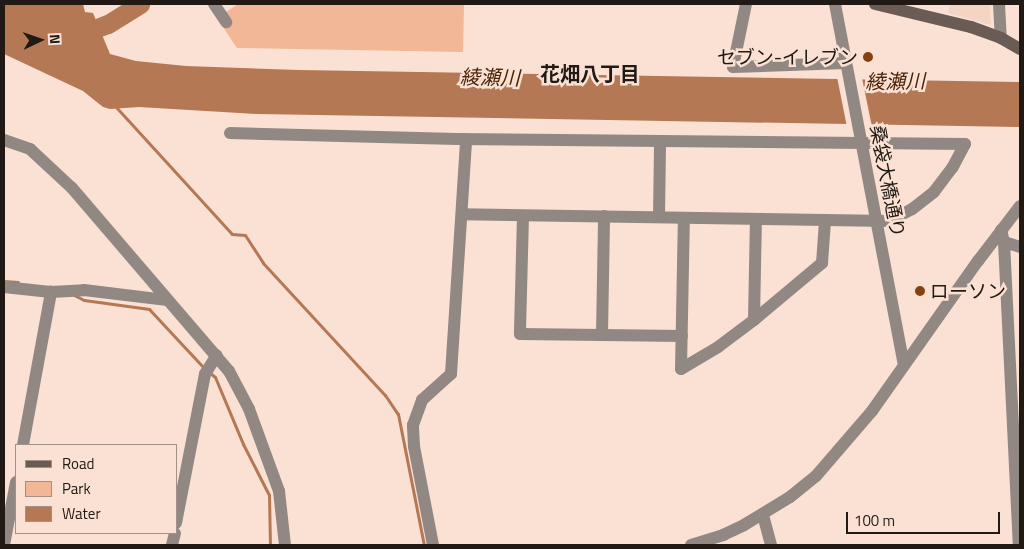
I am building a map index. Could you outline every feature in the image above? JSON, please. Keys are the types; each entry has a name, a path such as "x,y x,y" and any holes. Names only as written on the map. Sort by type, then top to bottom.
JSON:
{"main road":[{"path":"876,4 971,27 1001,38 1020,49"}],"street":[{"path":"214,4 226,22"},
{"path":"746,4 733,67 847,66"},
{"name":"桑袋大橋通り","path":"835,4 904,365"},
{"path":"999,4 1001,38"},
{"path":"230,133 660,142 861,140 965,144 952,168 934,192 912,209 889,221 462,214"},
{"path":"433,545 414,446 413,425 422,400 451,374 466,139"},
{"path":"4,140 30,149 72,188 229,371 249,409 279,491 284,520 285,545"},
{"path":"659,217 660,142"},
{"path":"691,545 723,535 763,515 790,498 816,476 872,410 1002,236 1020,206"},
{"path":"523,216 520,334 682,336"},
{"path":"602,335 604,216"},
{"path":"684,218 681,369 718,347 754,320 822,263 825,221"},
{"path":"754,320 756,219"},
{"path":"1002,236 1020,247"},
{"path":"1002,236 1019,545"},
{"path":"4,288 52,292 84,290 167,300"},
{"path":"23,444 52,292"},
{"path":"178,513 205,374 217,355"},
{"path":"4,545 15,487"},
{"path":"763,515 771,545"}],"shaded area":[{"path":"950,4 990,4 991,25 948,13"}],"green space":[{"path":"238,4 464,4 463,52 237,48 217,18"}],"water":[{"name":"綾瀬川","path":"4,4 83,4 85,12 93,13 110,54 136,61 186,66 299,70 1020,82 1020,127 258,114 139,107 110,109 103,107 83,91 4,54"}],"pier":[{"path":"837,77 862,78 872,127 847,127"}],"waterway":[{"path":"76,36 108,24 140,4"},
{"path":"116,107 232,234 245,235 263,263 385,395 398,414 424,545"},
{"path":"4,281 18,282"},
{"path":"74,295 84,300 149,309 205,369"},
{"path":"210,373 215,377 243,444 269,495 270,545"}],"place":[{"name":"セブン-イレブン","path":"868,57"},
{"name":"ローソン","path":"920,291"}],"district":[{"name":"花畑八丁目","path":"590,73"}]}
